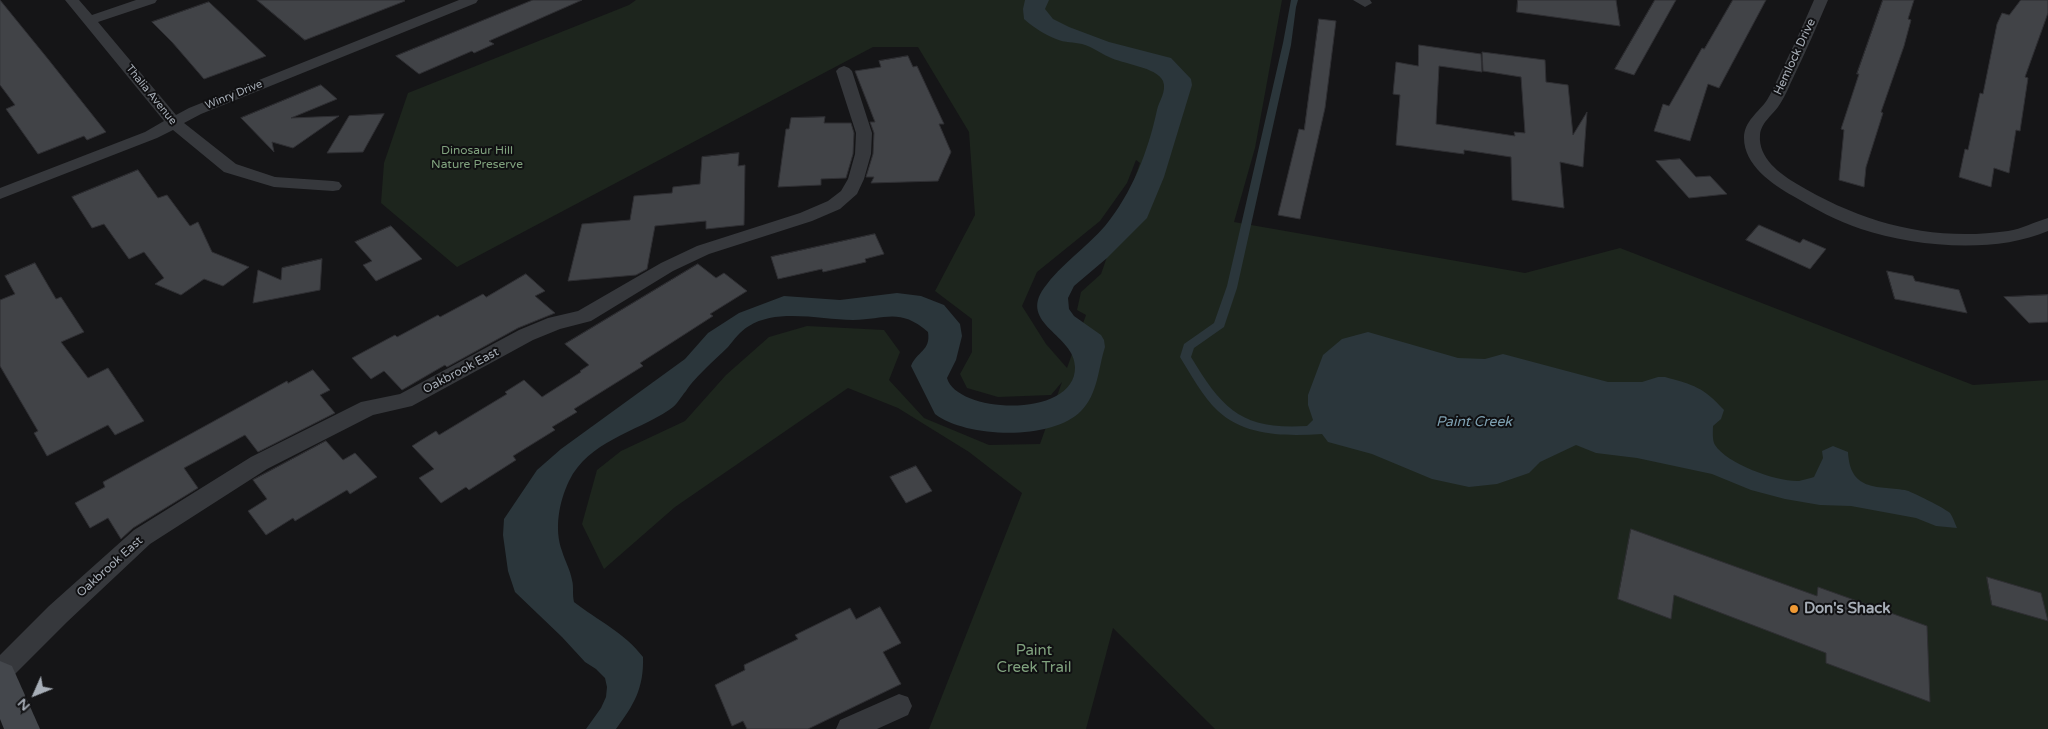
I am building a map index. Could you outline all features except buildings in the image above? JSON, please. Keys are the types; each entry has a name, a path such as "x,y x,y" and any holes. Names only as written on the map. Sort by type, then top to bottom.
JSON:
{"main road":[{"path":"0,677 22,729"}],"street":[{"name":"Thalia Avenue","path":"72,0 174,123 230,168 274,182 333,186"},
{"path":"90,20 150,0"},
{"name":"Winry Drive","path":"0,194 151,135 195,111 471,0"},
{"name":"Hemlock Drive","path":"1821,0 1799,51 1773,103 1757,120 1751,140 1760,162 1777,180 1824,207 1870,226 1925,237 1970,240 2012,237 2048,224"},
{"name":"Oakbrook East","path":"0,672 58,614 142,537 259,463 368,408 405,401 526,336 555,323 584,316 685,258 703,250 806,217 834,206 848,194 856,179 863,154 864,133 844,71"},
{"path":"849,729 900,706"}],"green space":[{"path":"636,0 1282,0 1255,148 1234,222 1525,273 1620,248 1973,385 2048,380 2048,729 1215,729 1113,628 1086,729 929,729 1022,493 969,452 898,408 848,388 675,507 604,569 582,524 597,470 621,451 685,421 726,375 769,337 807,326 884,330 900,352 889,380 924,418 989,445 1040,444 1062,382 1051,395 998,397 967,388 960,374 972,352 972,319 935,291 975,215 969,132 918,47 873,47 457,267 381,203 384,163 408,93 629,5","holes":["1136,160 1140,163 1101,274 1081,292 1077,310 1086,315 1067,368 1046,344 1022,306 1037,272 1100,221 1127,183"]}],"water":[{"path":"1025,0 1049,0 1045,9 1053,19 1069,27 1109,42 1171,58 1191,79 1192,85 1164,177 1147,218 1107,258 1074,286 1068,298 1069,309 1074,316 1101,335 1104,340 1105,347 1097,381 1087,404 1068,421 1050,428 1009,433 987,432 967,428 949,422 935,414 911,366 926,347 928,338 928,332 918,324 900,317 841,320 786,316 773,317 746,328 695,379 674,406 600,447 588,456 569,481 560,507 558,534 571,576 574,602 628,641 643,657 642,678 637,696 616,729 586,729 601,708 606,697 607,687 605,678 585,662 515,592 508,571 503,535 504,519 537,470 561,449 685,359 708,333 739,313 784,296 840,300 897,293 921,296 944,305 960,324 962,336 956,360 947,378 955,390 971,399 992,404 1015,406 1038,403 1057,396 1070,384 1075,367 1073,356 1042,320 1038,311 1038,300 1051,279 1105,226 1123,200 1144,156 1164,85 1163,81 1154,72 1115,59 1086,45 1059,40 1039,30 1024,19 1023,9"},
{"name":"Paint Creek","path":"1291,0 1298,0 1291,45 1237,288 1224,327 1194,348 1191,357 1213,391 1237,413 1250,420 1266,424 1307,426 1313,420 1308,405 1308,395 1323,355 1342,339 1368,332 1458,358 1485,359 1503,354 1608,382 1642,382 1665,377 1698,388 1710,396 1724,410 1721,419 1713,426 1714,443 1721,452 1741,465 1766,475 1790,481 1799,481 1814,477 1823,458 1822,451 1833,446 1848,452 1850,465 1859,480 1875,487 1905,490 1921,497 1950,513 1957,528 1936,526 1916,518 1851,506 1820,505 1785,499 1751,490 1712,474 1637,458 1596,453 1576,445 1540,462 1529,473 1497,484 1469,487 1432,479 1372,454 1328,442 1322,434 1267,433 1241,426 1229,420 1202,393 1180,357 1184,344 1214,323 1227,286 1283,43"}],"place":[{"name":"Don's Shack","path":"1794,609"}],"park label":[{"name":"Dinosaur Hill Nature Preserve","path":"477,158"},
{"name":"Paint Creek Trail","path":"1034,660"}]}
